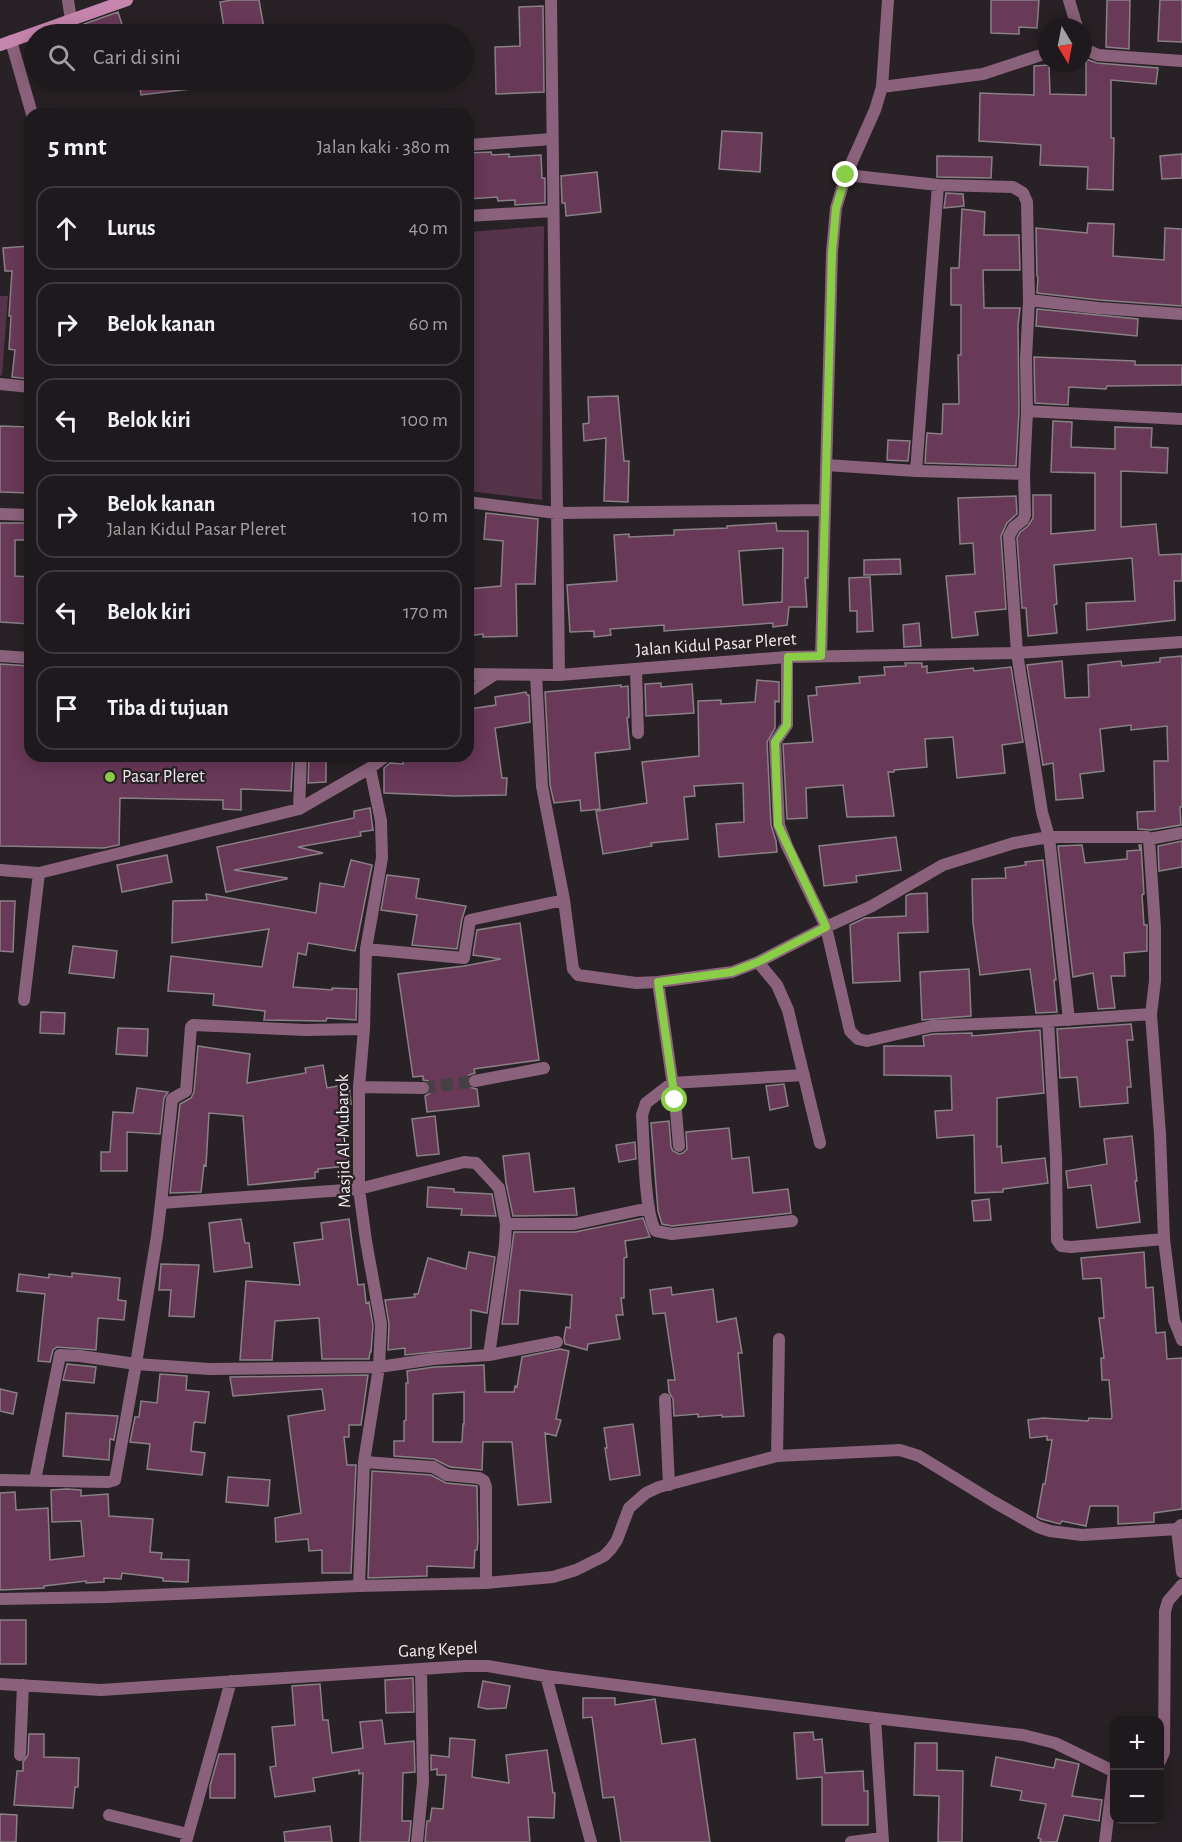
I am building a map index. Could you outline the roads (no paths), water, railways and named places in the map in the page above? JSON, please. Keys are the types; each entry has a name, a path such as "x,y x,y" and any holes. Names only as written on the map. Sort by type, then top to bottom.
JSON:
{"main road":[{"path":"60,24 127,0"},
{"path":"5,43 24,36"}],"street":[{"path":"68,0 71,20"},
{"path":"551,0 559,675"},
{"path":"821,656 832,252 836,208 846,175 875,110 882,87 888,0"},
{"path":"1069,0 1074,18"},
{"path":"5,43 30,108"},
{"path":"1092,52 1098,55 1182,61"},
{"path":"882,87 983,74 1038,55"},
{"path":"474,145 552,139"},
{"path":"846,175 938,185 1013,187 1023,193 1028,202 1029,300 1026,358 1025,515 1009,536 1017,653 1042,812 1049,837 1069,1020"},
{"path":"916,471 938,185"},
{"path":"474,216 553,211"},
{"path":"1029,300 1182,314"},
{"path":"0,384 24,386"},
{"path":"1027,411 1182,419"},
{"path":"826,465 916,471 1024,474"},
{"path":"474,503 556,513 825,510"},
{"path":"0,514 24,515"},
{"name":"Jalan Kidul Pasar Pleret","path":"474,674 559,675 788,657 1017,653 1182,642"},
{"path":"0,656 24,658"},
{"path":"788,657 787,725 775,742 778,825 826,927 850,1031 858,1039 867,1041 932,1026 1151,1014"},
{"path":"636,669 638,733"},
{"path":"474,688 494,675"},
{"path":"536,675 543,786 564,900 573,969 578,975 636,983 732,972 758,962 872,906 943,865 1014,843 1049,837 1147,837 1149,839 1182,833"},
{"path":"300,809 301,762"},
{"path":"0,870 39,873 300,809 378,762"},
{"name":"Masjid Al-Mubarok","path":"359,1586 364,1462 379,1367 381,1324 359,1189 359,1087 364,1029 366,949 382,858 381,821 370,768"},
{"path":"1149,839 1155,928 1155,981 1151,1014 1160,1134 1164,1239 1174,1320 1182,1340"},
{"path":"24,1000 39,873"},
{"path":"366,949 464,958 470,920 564,900"},
{"path":"758,962 777,985 788,1010 820,1143"},
{"path":"658,982 679,1146"},
{"path":"1048,1021 1056,1157 1057,1240 1062,1246 1071,1247 1164,1239"},
{"path":"0,1480 108,1482 115,1480 136,1364 160,1203 172,1098 186,1091 191,1027 193,1025 305,1030 364,1029"},
{"path":"475,1081 544,1068"},
{"path":"792,1221 672,1234 656,1231 649,1208 642,1116 646,1103 672,1083 804,1074"},
{"path":"359,1087 423,1088"},
{"path":"160,1203 359,1189 464,1162 476,1163 499,1188 506,1224 489,1355"},
{"path":"506,1224 574,1224 649,1208"},
{"path":"777,1456 779,1339"},
{"path":"35,1480 60,1355 136,1364 209,1369 379,1367 433,1359 489,1355 556,1342"},
{"path":"665,1399 669,1485"},
{"path":"0,1599 486,1582 553,1577 594,1562 611,1549 617,1540 629,1508 646,1493 777,1456 900,1450 919,1456 994,1502 1038,1527 1050,1531 1082,1535 1180,1527 1182,1572"},
{"path":"364,1462 433,1467 447,1475 480,1478 484,1481 486,1487 486,1582"},
{"path":"1164,1716 1164,1615 1168,1601 1182,1585"},
{"name":"Gang Kepel","path":"0,1684 101,1690 421,1668 488,1666 546,1676 1041,1739 1073,1750 1112,1770"},
{"path":"417,1842 423,1782 421,1668"},
{"path":"546,1676 591,1842"},
{"path":"109,1815 187,1838 231,1681"},
{"path":"20,1755 23,1685"},
{"path":"851,1842 883,1840 874,1718"},
{"path":"1105,1842 1110,1803"}],"tunnel":[{"path":"423,1088 475,1081"}],"place":[{"name":"Pasar Pleret","path":"110,777"}]}
